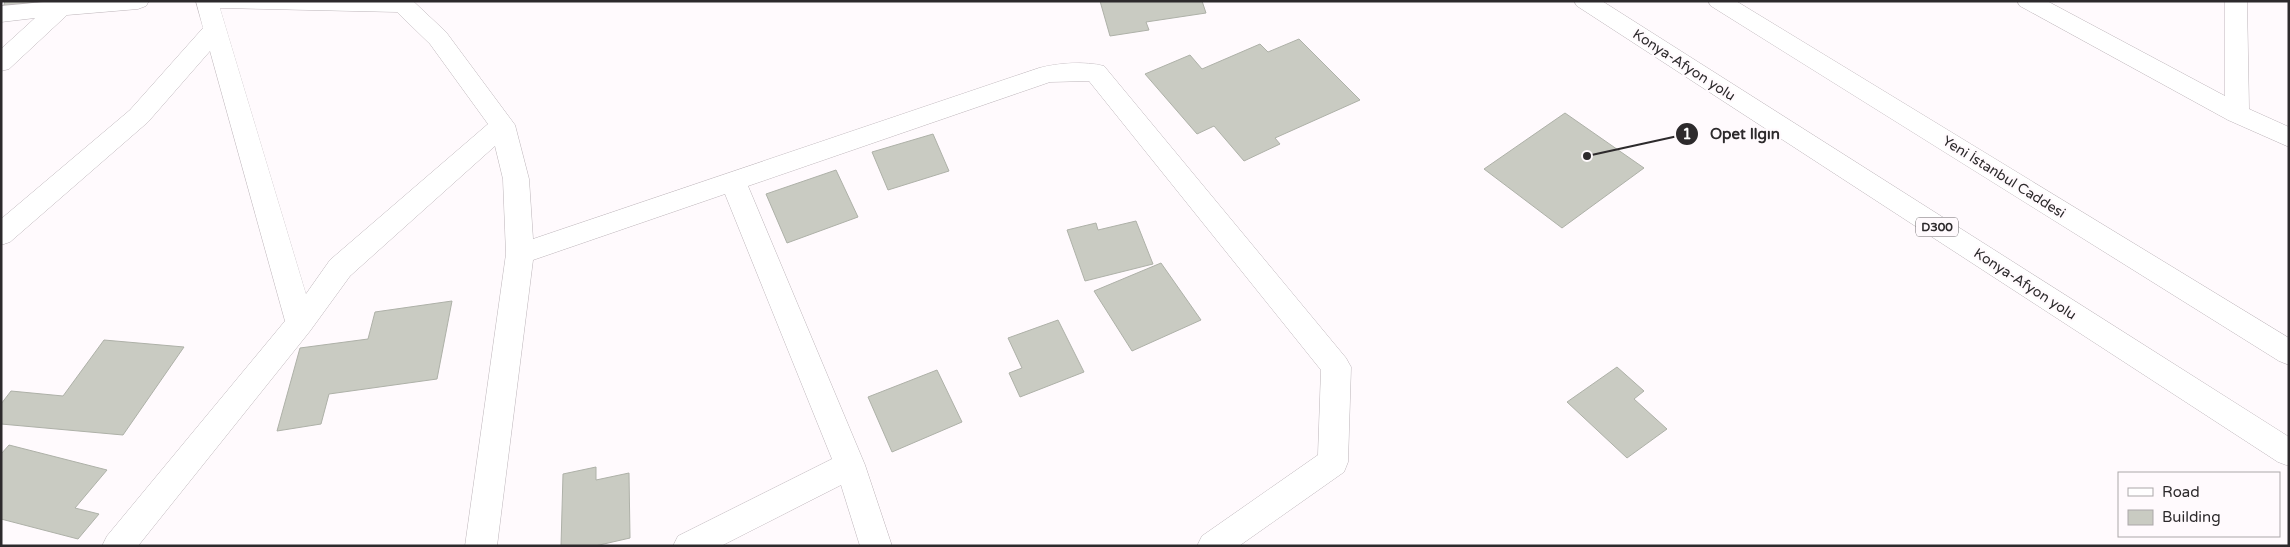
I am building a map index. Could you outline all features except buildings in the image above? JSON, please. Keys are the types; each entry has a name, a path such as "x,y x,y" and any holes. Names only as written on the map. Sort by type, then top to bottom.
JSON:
{"main road":[{"path":"1,14 138,1"},
{"path":"207,1 214,31 300,323"},
{"path":"223,1 403,5 438,38 502,125 516,179 520,254 481,546"},
{"name":"Konya-Afyon yolu","path":"1585,1 2289,453"},
{"name":"Yeni İstanbul Caddesi","path":"1718,1 2289,353"},
{"path":"2028,1 2237,114 2289,138"},
{"path":"2236,1 2237,114"},
{"path":"1,64 61,8"},
{"path":"1,235 139,116 214,31"},
{"path":"520,254 1048,74 1095,72 1336,367 1332,462 1213,546"},
{"path":"118,546 300,323 340,268 502,125"},
{"path":"734,182 850,466 876,546"},
{"path":"689,546 850,466"}],"place":[{"name":"Opet Ilgın","path":"1587,156"}]}
